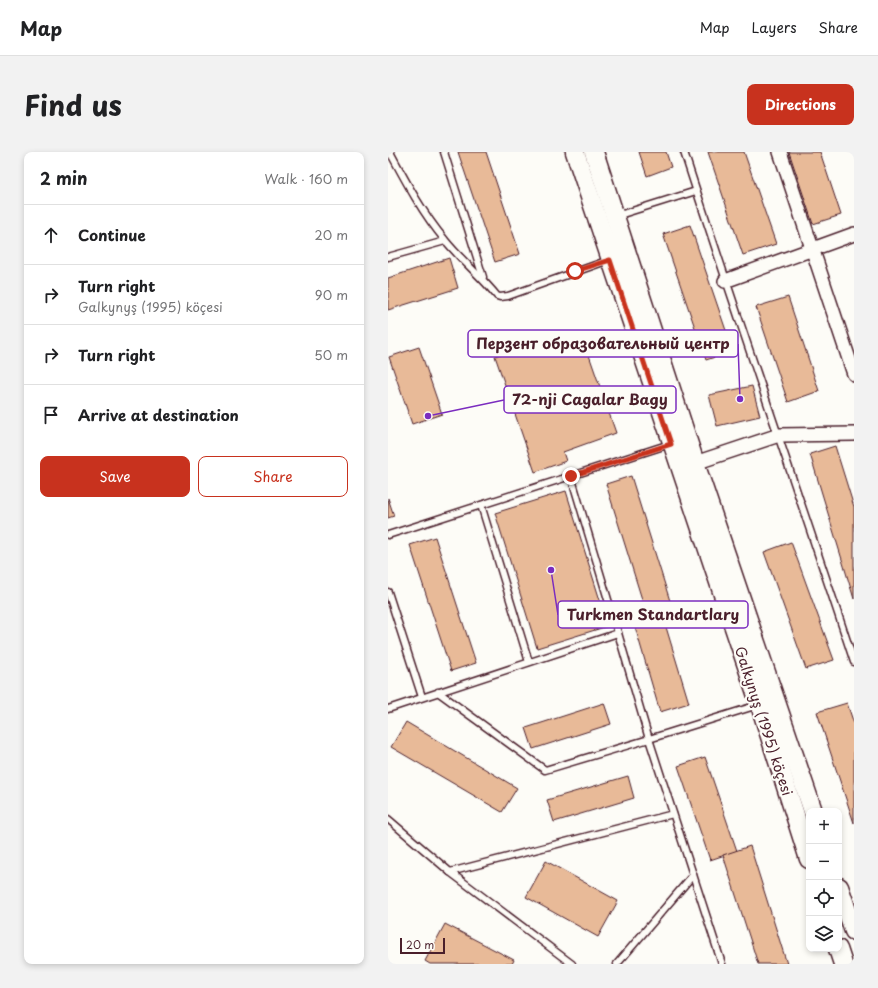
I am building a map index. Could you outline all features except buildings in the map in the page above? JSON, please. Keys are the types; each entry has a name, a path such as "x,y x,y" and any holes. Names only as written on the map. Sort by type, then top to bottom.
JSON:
{"main road":[{"name":"Galkynyş (1995) köçesi","path":"574,152 760,705 806,850"},
{"name":"Galkynyş (1995) köçesi","path":"594,152 695,463 812,808"},
{"path":"842,896 854,931"},
{"path":"839,952 843,964"}],"street":[{"path":"780,152 854,374"},
{"path":"725,281 854,234"},
{"path":"695,463 779,435 854,434"}],"lane":[{"path":"390,152 404,178 445,241 500,297 610,260"},
{"path":"444,152 484,279"},
{"path":"684,152 725,281 779,435 854,662"},
{"path":"615,216 696,191"},
{"path":"388,257 445,241"},
{"path":"388,535 671,444"},
{"path":"571,476 649,739 722,964"},
{"path":"481,505 529,662"},
{"path":"388,592 422,698"},
{"path":"388,709 618,632"},
{"path":"438,692 545,770 760,705"},
{"path":"450,872 673,814"},
{"path":"388,820 450,872 572,964"},
{"path":"617,964 693,875"}],"place":[{"name":"Перзент образовательный центр","path":"740,399"},
{"name":"72-nji Cagalar Bagy","path":"428,416"},
{"name":"Turkmen Standartlary","path":"551,570"}],"route":[{"path":"571,476 671,444 610,260 575,271"}]}
